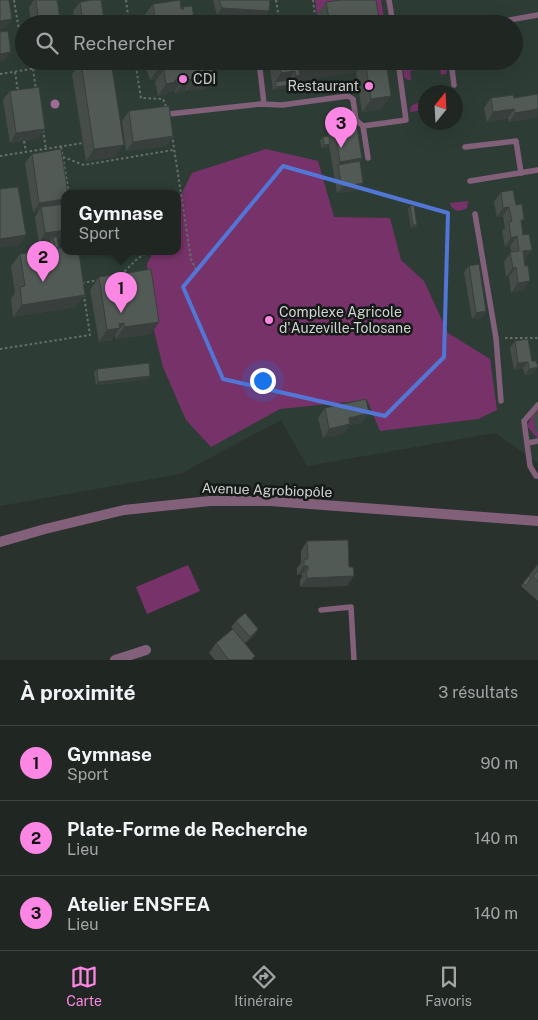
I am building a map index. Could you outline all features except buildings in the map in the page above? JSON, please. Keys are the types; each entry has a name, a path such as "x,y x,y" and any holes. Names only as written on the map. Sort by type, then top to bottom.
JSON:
{"street":[{"name":"Avenue Agrobiopôle","path":"0,542 124,510 210,501 270,501 538,521"},
{"path":"115,660 146,650"}],"lane":[{"path":"389,0 392,15"},
{"path":"523,18 538,15"},
{"path":"260,70 264,104"},
{"path":"168,111 264,104 282,105 348,96 353,99 356,120 364,126 406,120 399,70"},
{"path":"452,70 454,85"},
{"path":"364,126 368,158"},
{"path":"465,147 516,141 521,172"},
{"path":"470,181 538,170"},
{"path":"475,214 496,338 501,400"},
{"path":"538,406 524,421 530,466 536,476 538,476"},
{"path":"528,442 538,441"},
{"path":"321,610 351,607 354,660"}],"path":[{"path":"14,0 16,15"},
{"path":"126,0 128,15"},
{"path":"276,0 278,15"},
{"path":"313,0 315,15"},
{"path":"0,74 27,70"},
{"path":"33,70 37,96"},
{"path":"136,70 141,98 163,99 168,111"},
{"path":"15,72 20,98"},
{"path":"41,122 46,149"},
{"path":"172,132 180,189"},
{"path":"24,141 26,152"},
{"path":"0,156 83,143"},
{"path":"61,147 67,190"},
{"path":"38,150 39,156"},
{"path":"63,157 84,165 174,150"},
{"path":"181,195 191,259 197,272"},
{"path":"120,276 143,255"},
{"path":"82,283 101,279"},
{"path":"0,349 90,334 83,292"},
{"path":"496,338 538,338"}],"highlighted area":[{"path":"283,166 448,213 444,357 385,416 223,379 183,287"}],"shaded area":[{"name":"Complexe Agricole d'Auzeville-Tolosane","path":"0,0 538,0 538,463 495,433 307,466 281,420 180,474 0,506"},
{"path":"315,0 381,0 384,15 367,15 366,7 317,15"},
{"path":"403,70 418,70 410,71 411,80 404,77"},
{"path":"440,70 447,70 446,74 441,75"},
{"path":"418,103 418,111 410,112 413,105"},
{"path":"266,149 318,161 334,217 390,218 401,260 424,281 448,333 490,359 497,410 478,419 380,431 367,400 280,409 211,447 186,420 163,367 150,314 147,264 152,255 181,255 181,195 192,173"},
{"path":"468,201 467,208 459,211 454,210 450,203"},
{"path":"538,403 538,439 527,426"},
{"path":"188,565 200,591 147,614 136,587"}],"place":[{"name":"CDI","path":"183,79"},
{"name":"Restaurant","path":"369,86"},
{"name":"Atelier ENSFEA","path":"341,148"},
{"name":"Plate-Forme de Recherche","path":"43,282"},
{"name":"Gymnase","path":"121,313"},
{"name":"Complexe Agricole d'Auzeville-Tolosane","path":"269,320"}]}
